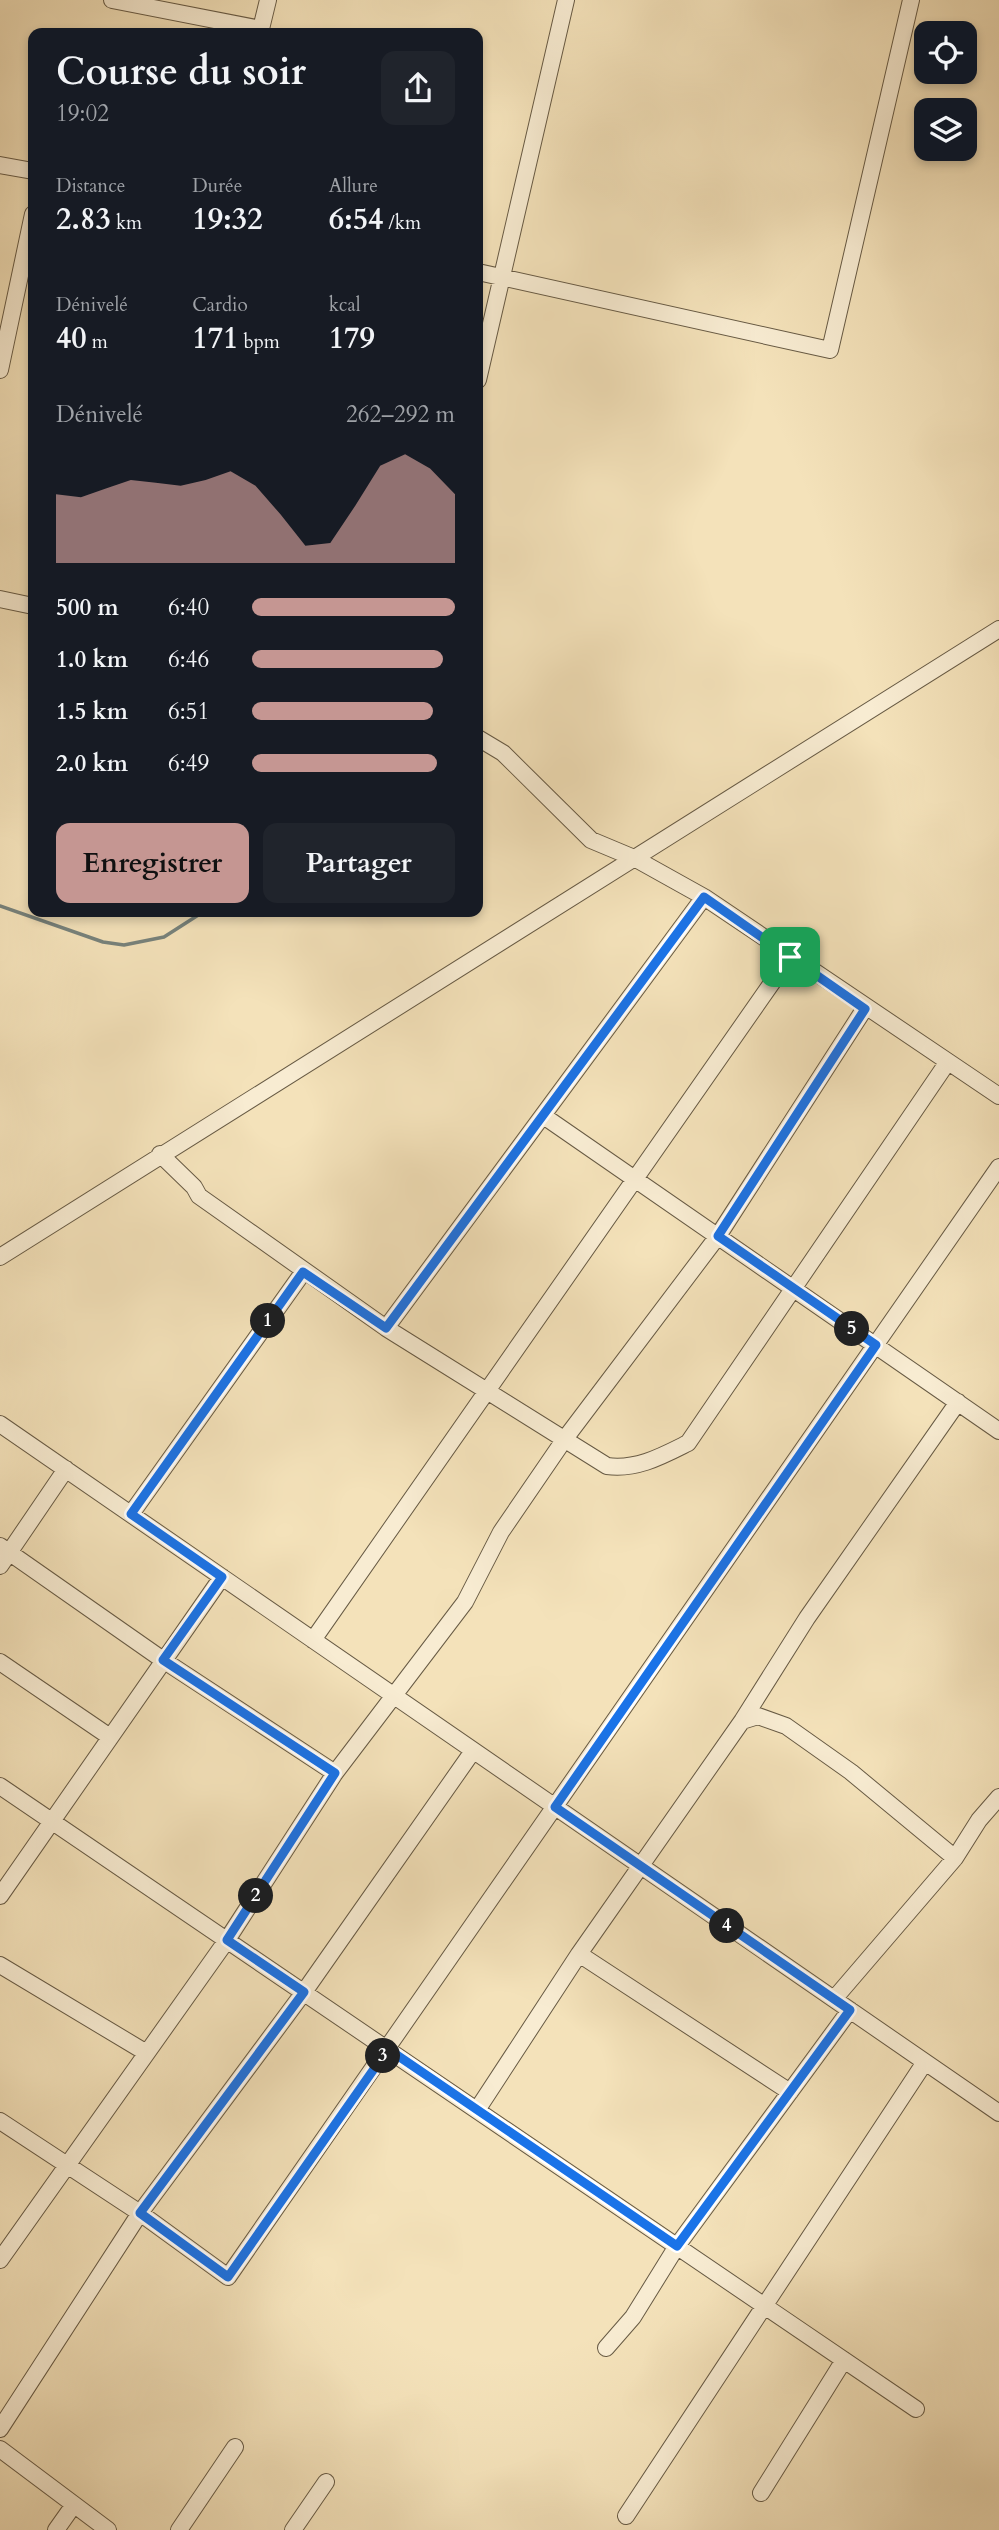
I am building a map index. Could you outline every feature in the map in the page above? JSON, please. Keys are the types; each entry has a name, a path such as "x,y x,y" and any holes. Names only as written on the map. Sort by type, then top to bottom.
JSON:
{"street":[{"path":"112,0 247,28"},
{"path":"262,28 268,0"},
{"path":"483,356 566,0"},
{"path":"483,273 830,350 911,0"},
{"path":"0,165 28,171"},
{"path":"0,370 28,238"},
{"path":"0,598 28,605"},
{"path":"0,1257 160,1154 356,1036 484,950 999,629"},
{"path":"483,741 503,753 591,840 634,858 704,897 865,1009 999,1096"},
{"path":"386,1328 545,1117 704,897"},
{"path":"313,1640 790,957"},
{"path":"0,2260 227,1940 335,1773 465,1602 501,1532 564,1440 718,1236 865,1009"},
{"path":"160,1154 194,1187 199,1196 252,1231 303,1272 486,1393 607,1466 625,1468 658,1458 688,1443 947,1063"},
{"path":"545,1117 632,1180 718,1236 999,1431"},
{"path":"0,2121 140,2213 228,2277 999,1167"},
{"path":"131,1514 303,1272"},
{"path":"477,2110 639,1865 742,1721 807,1618 958,1402"},
{"path":"0,1424 999,2113"},
{"path":"66,1469 3,1555 335,1773"},
{"path":"0,1896 222,1577"},
{"path":"0,1662 110,1737"},
{"path":"742,1721 758,1716 786,1726 851,1772 955,1858"},
{"path":"0,2429 140,2213 304,1992 473,1751"},
{"path":"0,1786 916,2409"},
{"path":"834,1999 955,1858 979,1820 999,1797"},
{"path":"579,1954 790,2092"},
{"path":"0,1965 145,2052"},
{"path":"606,2348 633,2317 677,2246 850,2010"},
{"path":"626,2516 925,2062"},
{"path":"761,2493 844,2360"},
{"path":"179,2530 235,2447"},
{"path":"0,2449 108,2530"},
{"path":"293,2530 326,2482"},
{"path":"56,2530 74,2506"}],"waterway":[{"path":"0,906 28,916"},
{"path":"31,917 103,942 124,945 164,937 195,917"}],"route":[{"path":"704,897 790,957 865,1009 718,1236 876,1345 555,1807 850,2010 677,2246 388,2049 228,2277 140,2213 304,1992 227,1940 335,1773 163,1660 222,1577 131,1514 303,1272 386,1328 545,1117 704,897"}]}
